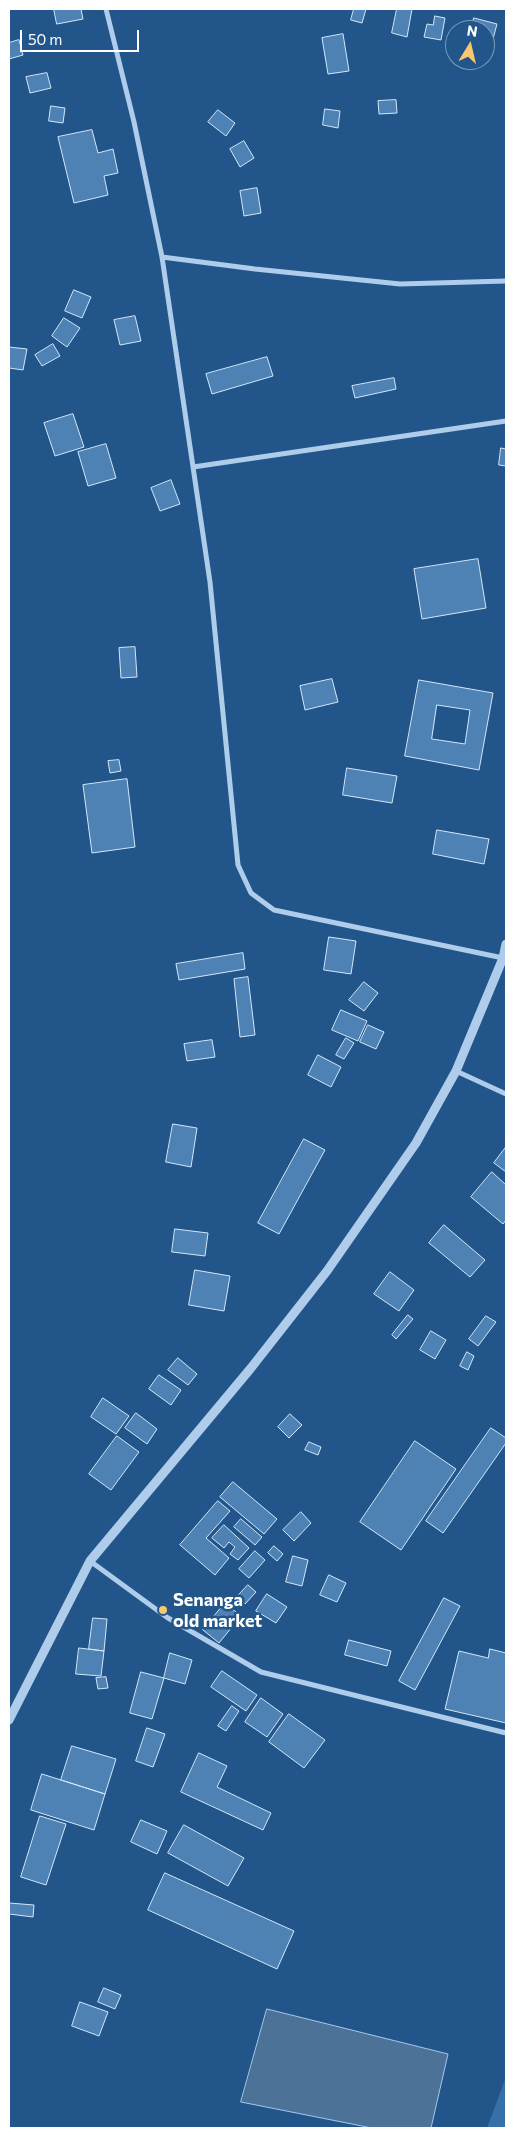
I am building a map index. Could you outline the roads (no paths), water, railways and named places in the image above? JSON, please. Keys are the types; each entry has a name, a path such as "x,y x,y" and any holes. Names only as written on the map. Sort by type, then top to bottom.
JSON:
{"street":[{"path":"106,9 138,141 162,256 210,582 238,865 251,893 274,910 503,958"},
{"path":"162,256 255,269 400,284 506,281"},
{"path":"193,467 506,421"},
{"path":"9,1720 90,1561 251,1368 327,1271 416,1143 456,1071 503,958 506,944"},
{"path":"456,1071 506,1094"},
{"path":"90,1561 168,1618 261,1672 506,1733"}],"place":[{"name":"Senanga old market","path":"163,1610"}]}
